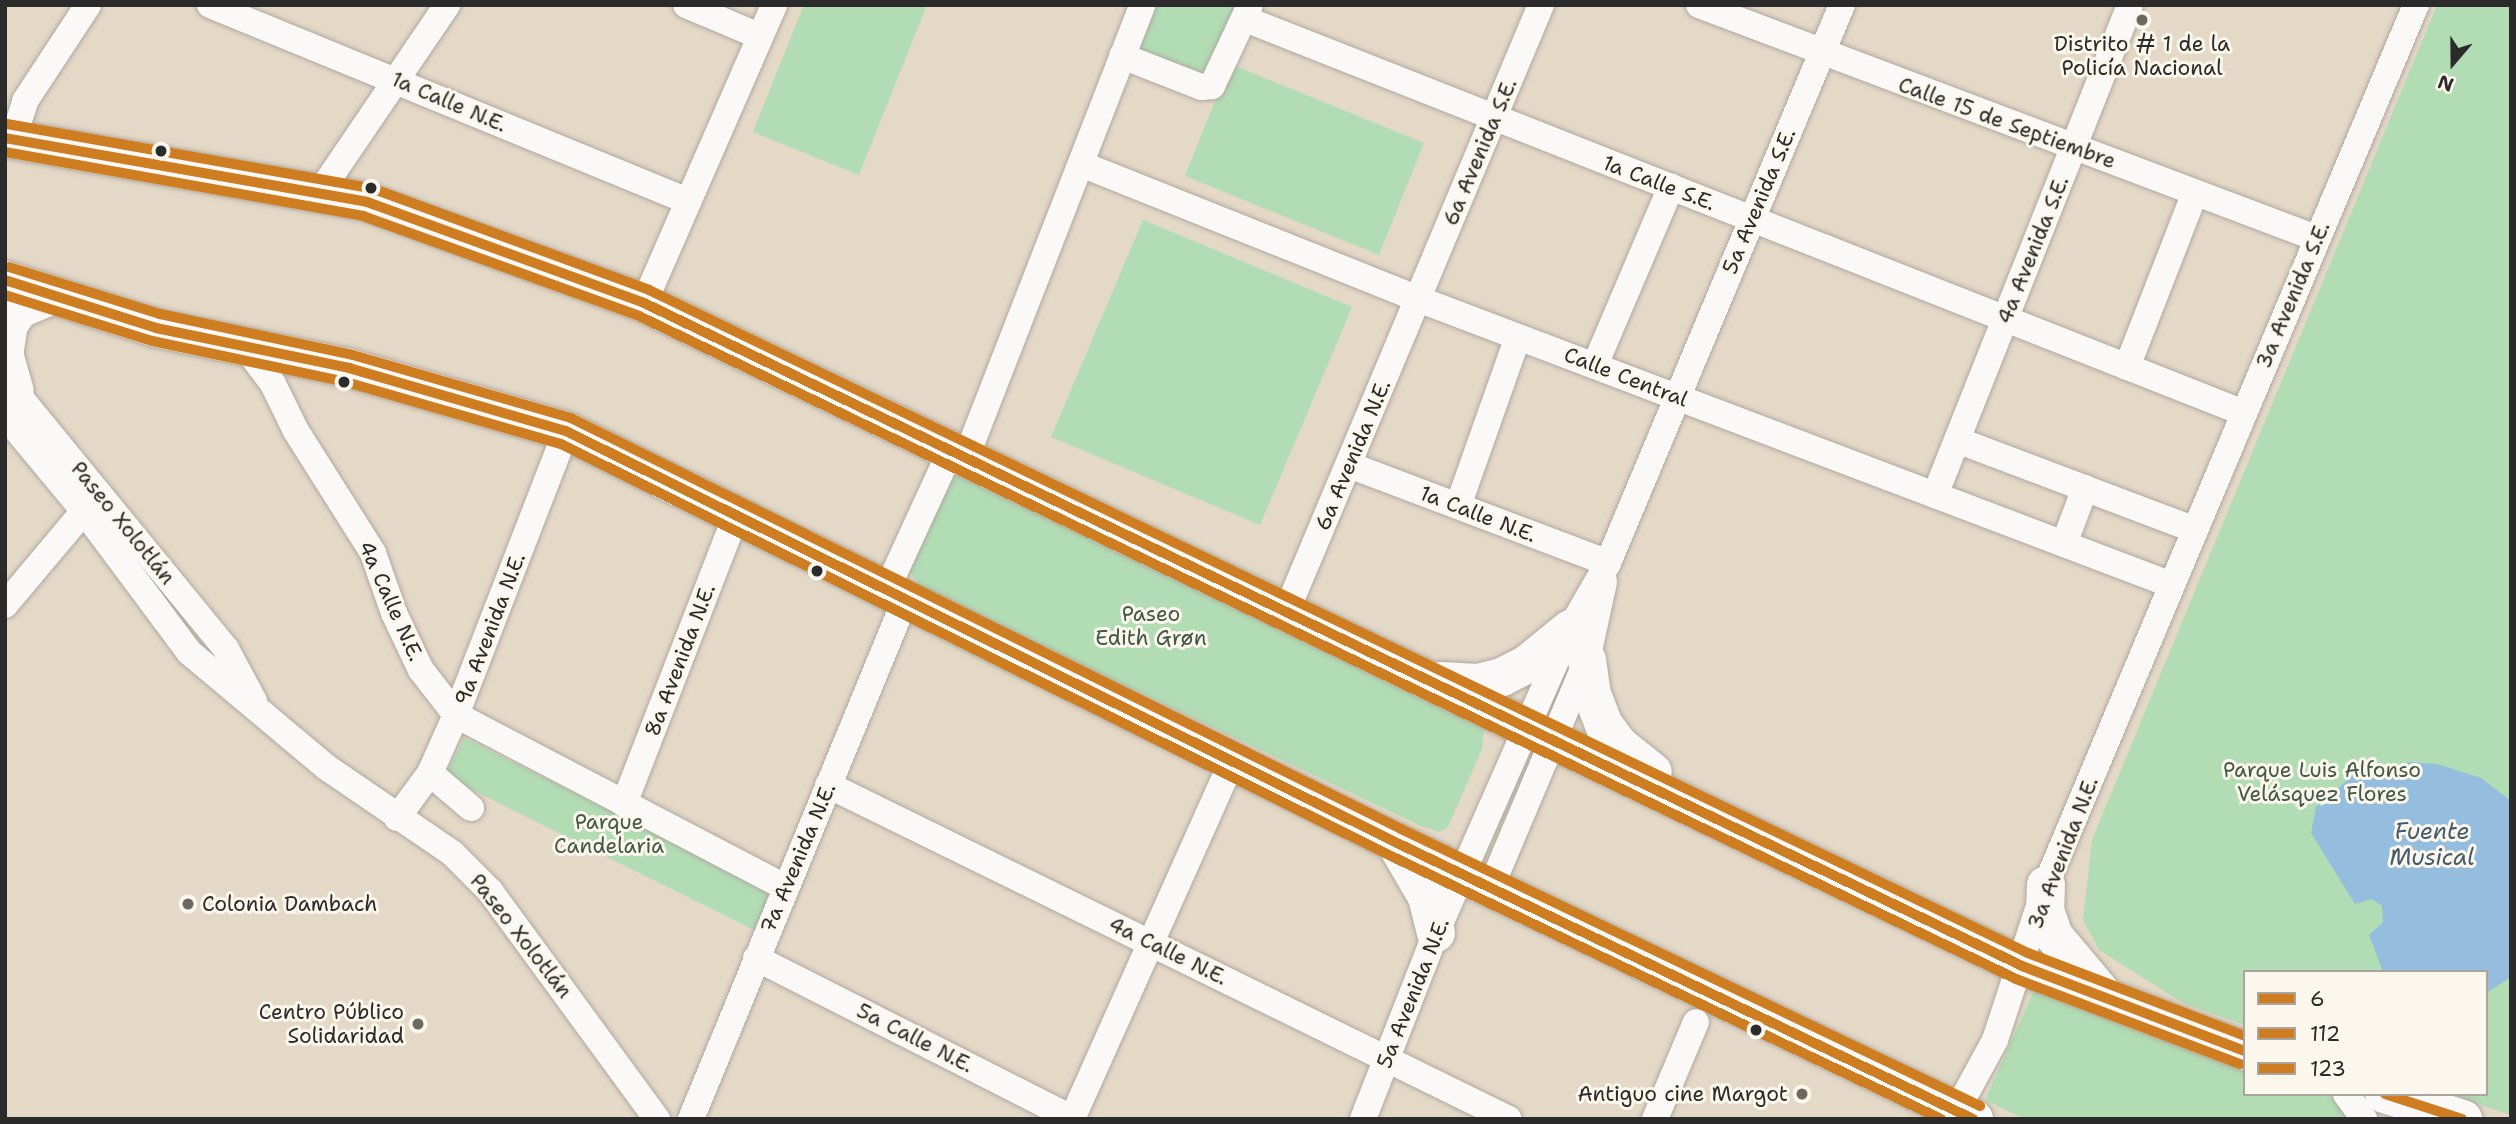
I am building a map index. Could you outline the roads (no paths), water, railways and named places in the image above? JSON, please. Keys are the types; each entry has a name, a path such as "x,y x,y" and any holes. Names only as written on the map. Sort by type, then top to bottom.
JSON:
{"highway":[{"path":"8,146 320,192 404,213 644,303 960,452 2022,965 2112,1004 2243,1050"},
{"path":"5,280 156,328 361,372 566,431 1395,842 1961,1116"},
{"path":"5,349 9,324 20,309 50,296"},
{"path":"1423,677 1471,684 1502,677 1578,645 1596,709 1610,734 1627,753 1714,817"},
{"path":"1395,842 1427,897 1436,933"},
{"path":"2046,885 2045,910 2053,936 2112,1004"},
{"path":"2389,1096 2449,1118"}],"street":[{"path":"8,146 25,101 88,5"},
{"name":"1a Calle N.E.","path":"210,5 688,201"},
{"path":"320,192 394,79 447,5"},
{"path":"686,5 759,36"},
{"path":"644,303 774,5"},
{"name":"7a Avenida N.E.","path":"691,1119 828,785 897,593 960,452 1081,164 1142,5"},
{"name":"6a Avenida S.E.","path":"1418,299 1541,5"},
{"name":"Calle 15 de Septiembre","path":"1699,5 1821,54 2316,238"},
{"name":"5a Avenida S.E.","path":"1677,397 1842,5"},
{"name":"4a Avenida S.E.","path":"1935,495 2130,5"},
{"name":"3a Avenida S.E.","path":"2172,585 2416,5"},
{"path":"1122,56 1201,88 1212,86 1247,12"},
{"name":"1a Calle S.E.","path":"1247,12 1494,118 2244,413"},
{"name":"Calle Central","path":"1081,164 1418,299 2172,585"},
{"path":"1595,365 1671,187"},
{"path":"2127,367 2195,193"},
{"name":"6a Avenida N.E.","path":"1287,611 1418,299"},
{"path":"1458,506 1518,337"},
{"name":"4a Calle N.E.","path":"246,348 273,384 296,432 373,553 421,670 456,715 785,887"},
{"name":"Paseo Xolotlán","path":"8,386 84,511 189,652 257,705 326,767 397,818 452,852 490,891 657,1119"},
{"name":"Paseo Xolotlán","path":"8,386 226,649 257,705"},
{"name":"5a Avenida N.E.","path":"1363,1119 1436,933 1476,880 1578,645 1608,563 1677,397"},
{"name":"9a Avenida N.E.","path":"397,818 430,773 456,715 566,431"},
{"path":"1957,440 2195,530"},
{"name":"1a Calle N.E.","path":"1349,465 1608,563"},
{"path":"2064,544 2085,488"},
{"path":"5,605 84,511"},
{"name":"8a Avenida N.E.","path":"624,804 736,515"},
{"name":"5a Avenida N.E.","path":"1539,733 1578,645 1608,563"},
{"name":"3a Avenida N.E.","path":"1961,1116 1995,1040 2022,965 2046,885 2172,585"},
{"path":"1073,1118 1232,761"},
{"path":"430,773 471,808"},
{"name":"4a Calle N.E.","path":"828,785 1509,1119"},
{"name":"5a Calle N.E.","path":"756,958 1073,1118"},
{"path":"1655,1119 1696,1022"},
{"path":"2347,1096 2364,1119"}],"water":[{"name":"Fuente Musical","path":"2410,762 2437,764 2481,778 2511,801 2511,977 2488,992 2488,970 2382,970 2369,935 2383,922 2382,906 2372,899 2355,904 2311,833 2316,807 2352,776"}],"place":[{"name":"Distrito # 1 de la Policía Nacional","path":"2142,20"},
{"name":"Colonia Dambach","path":"188,904"},
{"name":"Centro Público Solidaridad","path":"418,1024"},
{"name":"Antiguo cine Margot","path":"1802,1094"}],"park label":[{"name":"Paseo Edith Grøn","path":"1151,626"},
{"name":"Parque Luis Alfonso Velásquez Flores","path":"2322,782"},
{"name":"Parque Candelaria","path":"609,834"}]}
